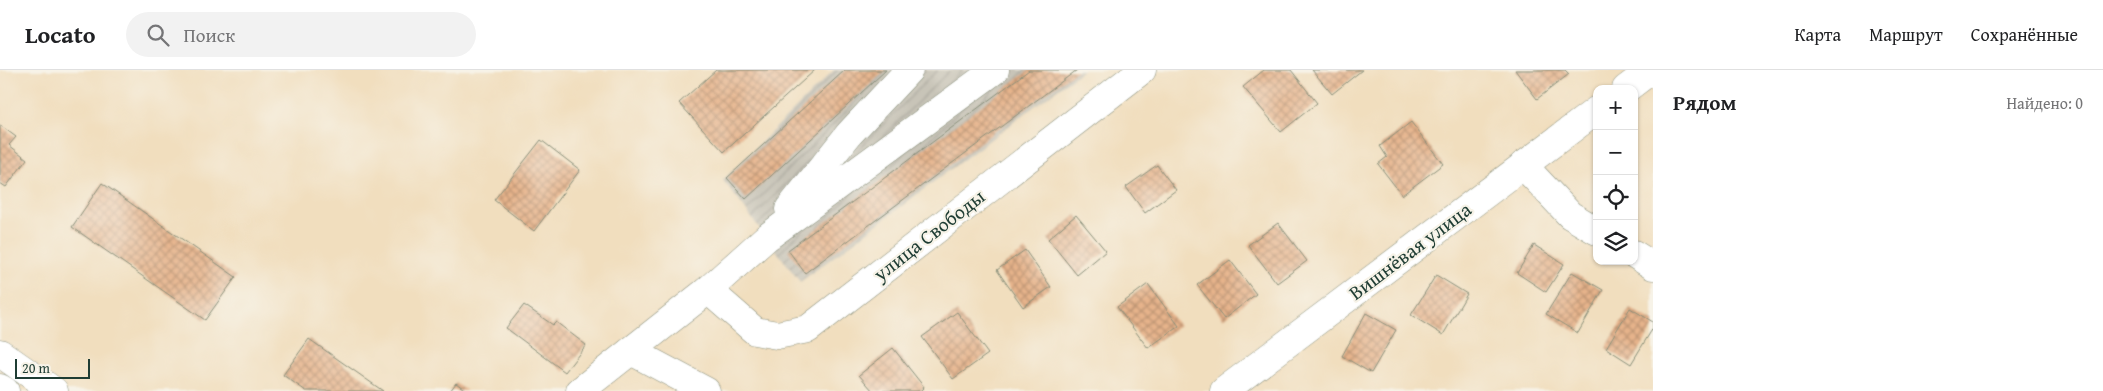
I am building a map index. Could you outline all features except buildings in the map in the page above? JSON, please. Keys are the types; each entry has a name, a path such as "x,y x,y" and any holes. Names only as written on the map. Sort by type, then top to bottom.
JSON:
{"street":[{"path":"766,238 849,134 909,70"},
{"name":"улица Свободы","path":"708,290 755,331 777,335 808,329 1142,70"},
{"path":"1631,85 1650,70"},
{"path":"580,391 708,290 766,238 989,72"},
{"name":"Вишнёвая улица","path":"1224,391 1593,113"},
{"path":"1524,165 1570,215 1593,229"},
{"path":"1638,257 1653,266"},
{"path":"631,351 706,391"},
{"path":"0,354 54,391"},
{"path":"0,388 5,391"}],"shaded area":[{"path":"834,70 1083,70 800,282 723,180"}]}
